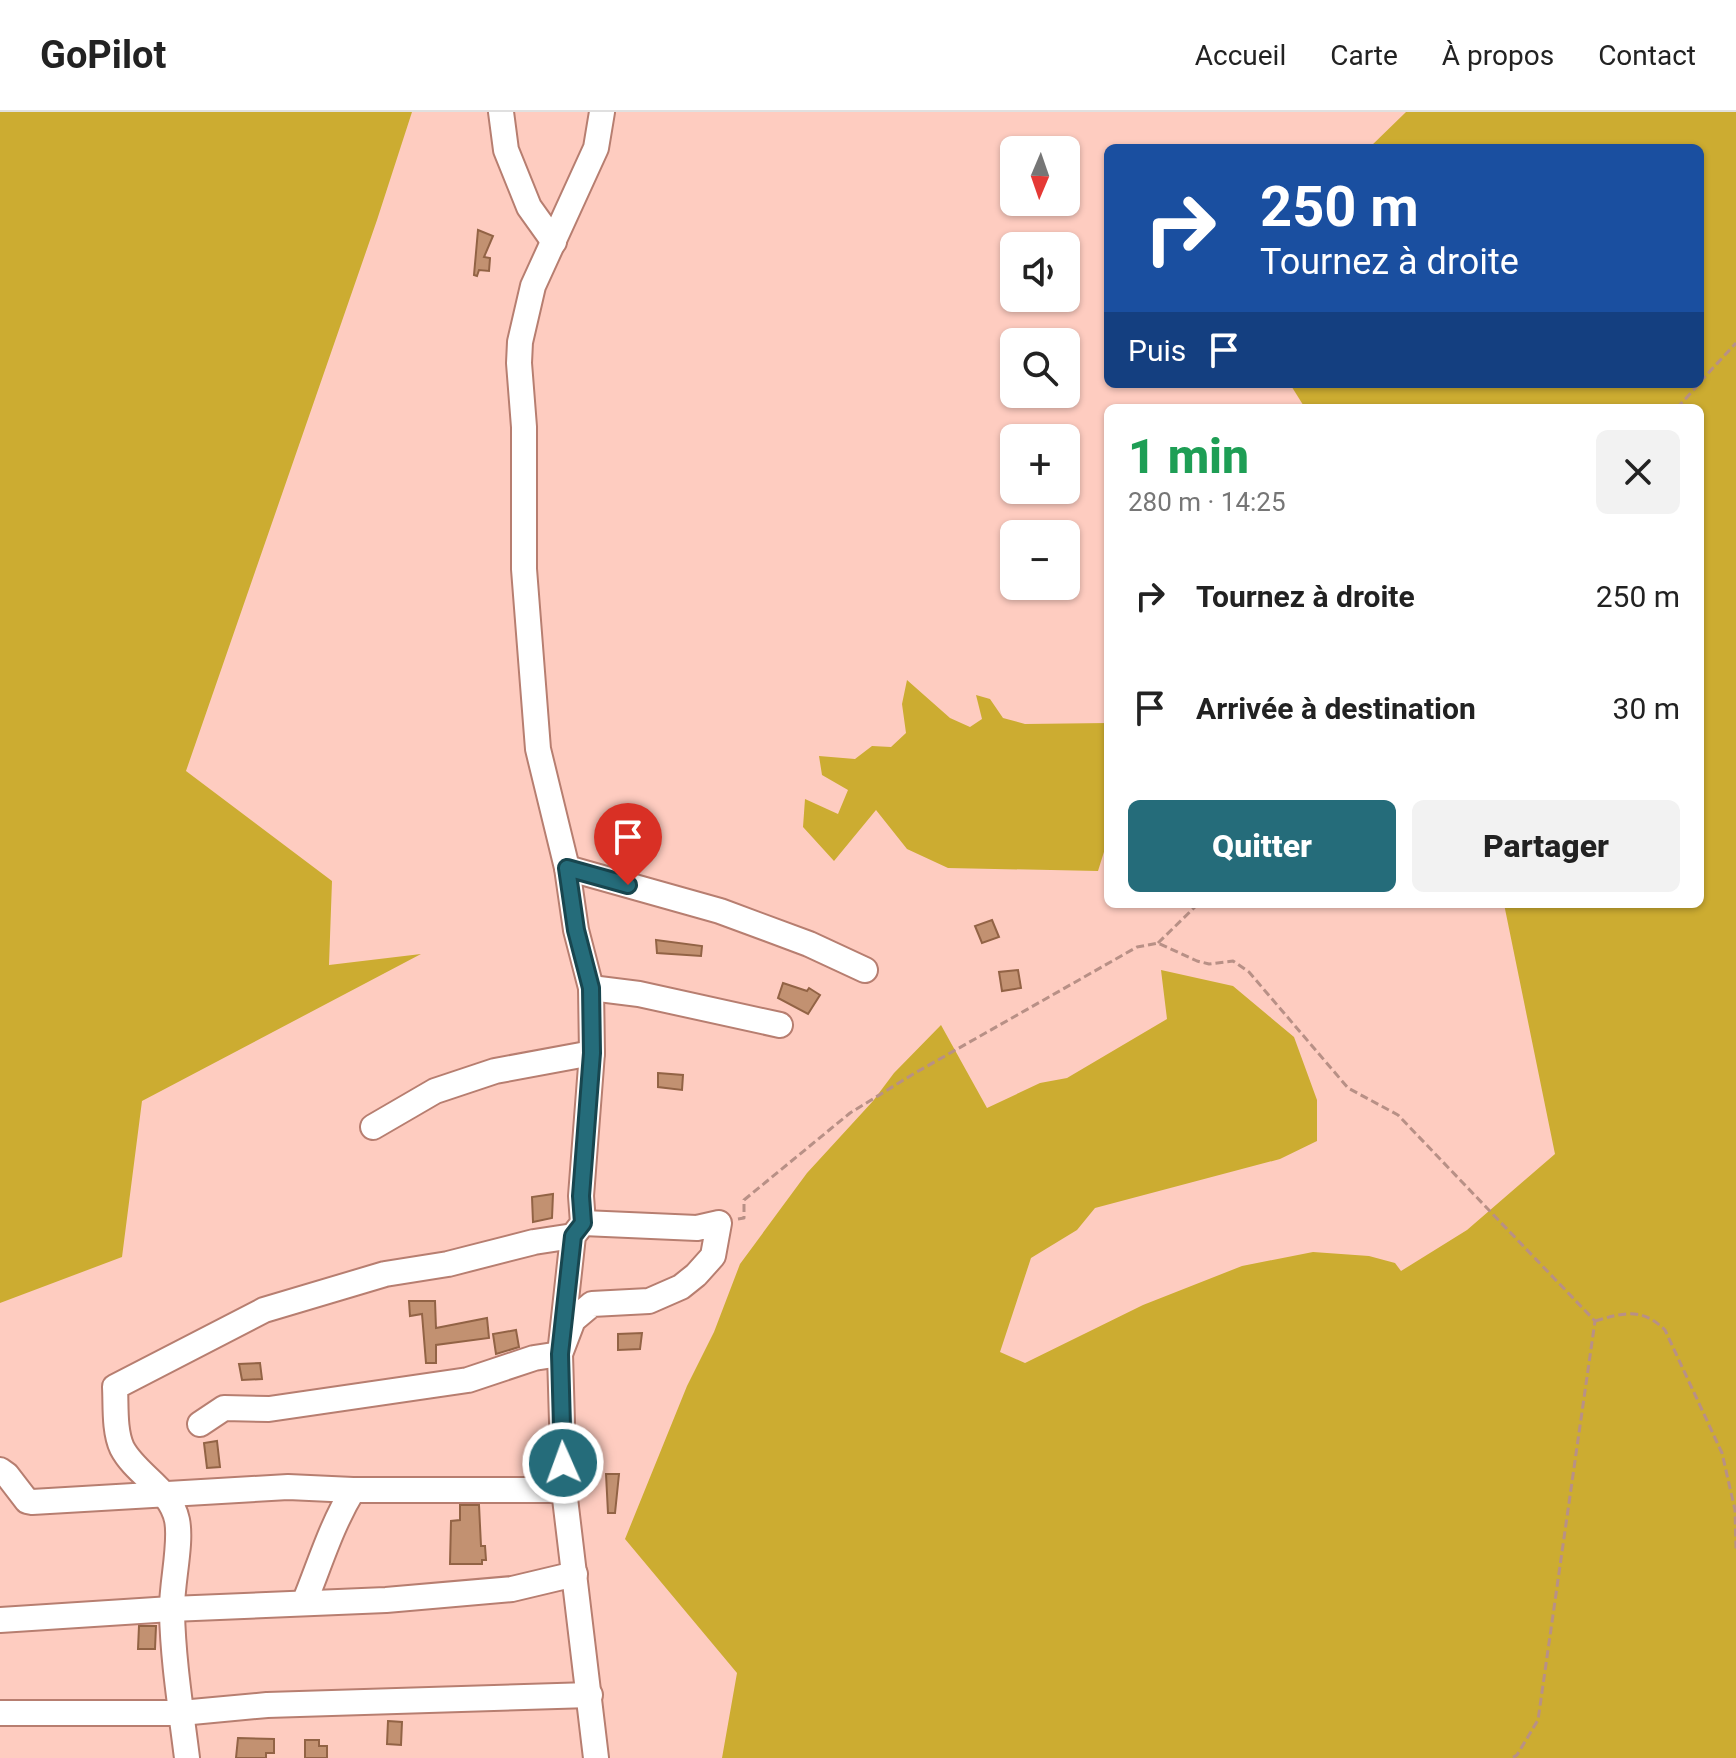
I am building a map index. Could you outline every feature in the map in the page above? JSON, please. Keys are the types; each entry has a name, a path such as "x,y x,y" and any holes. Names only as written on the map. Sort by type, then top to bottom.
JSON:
{"street":[{"path":"501,112 506,150 529,207 554,242"},
{"path":"596,1758 564,1490 560,1354 581,1196 592,1053 591,988 576,930 567,868 538,749 524,569 524,427 519,363 520,342 533,286 596,148 602,112"},
{"path":"567,868 720,911 809,944 865,970"},
{"path":"591,988 639,994 780,1025"},
{"path":"373,1127 435,1091 495,1071 592,1053"},
{"path":"187,1758 171,1609 179,1531 174,1507 124,1451 120,1442 115,1387 264,1310 385,1274 448,1264 578,1230 697,1228 719,1223 713,1256 689,1281 649,1301 592,1304 573,1320 560,1354"},
{"path":"200,1424 224,1408 269,1409 468,1380 534,1358 560,1354"},
{"path":"0,1470 27,1501 32,1502 288,1487 564,1490"},
{"path":"304,1603 334,1520 353,1490"},
{"path":"0,1620 386,1600 512,1589 575,1574"},
{"path":"0,1713 181,1713 267,1705 590,1695"}],"path":[{"path":"1704,378 1736,343"},
{"path":"1681,404 1695,388"},
{"path":"719,1223 744,1218 744,1200 850,1113 1137,947 1158,943 1194,908"},
{"path":"1158,943 1209,964 1233,961 1249,972 1348,1088 1398,1115 1595,1321"},
{"path":"1595,1321 1627,1312 1655,1320 1665,1330 1722,1453 1735,1510 1736,1549"},
{"path":"1512,1758 1517,1755 1538,1720 1595,1321"}],"shaded area":[{"path":"0,112 412,112 186,771 332,881 329,965 421,954 142,1101 122,1257 0,1303"},
{"path":"1406,112 1736,112 1736,1758 722,1758 737,1673 625,1539 740,1264 807,1173 873,1101 894,1073 941,1025 987,1108 1040,1083 1067,1078 1167,1019 1161,970 1233,986 1294,1037 1317,1100 1317,1141 1280,1159 1095,1208 1077,1230 1031,1258 1000,1352 1025,1363 1143,1305 1242,1266 1313,1252 1369,1256 1395,1263 1401,1271 1467,1230 1555,1154 1505,908 1704,908 1704,404 1302,404 1292,388 1704,388 1704,144 1373,144"},
{"path":"907,680 950,718 970,727 982,719 976,695 990,699 1003,718 1025,724 1104,723 1104,852 1098,871 948,868 907,849 876,810 834,861 803,827 805,799 838,814 848,790 822,775 819,756 855,759 872,746 891,747 906,733 902,704"}],"building":[{"path":"478,230 493,236 484,257 490,258 489,271 479,270 477,276 474,275"},
{"path":"992,920 999,937 982,943 975,926"},
{"path":"656,940 702,946 701,956 657,953"},
{"path":"1018,970 1021,988 1002,991 999,972"},
{"path":"783,983 807,991 809,988 820,995 808,1014 778,998"},
{"path":"658,1073 683,1075 682,1090 658,1087"},
{"path":"553,1194 552,1218 533,1222 532,1197"},
{"path":"409,1301 435,1301 436,1328 487,1318 489,1338 436,1345 436,1363 426,1363 422,1314 410,1316"},
{"path":"516,1330 519,1347 496,1354 493,1334"},
{"path":"642,1333 640,1349 618,1350 618,1334"},
{"path":"260,1363 262,1379 242,1380 239,1364"},
{"path":"217,1441 220,1467 207,1468 204,1443"},
{"path":"606,1474 619,1474 615,1513 608,1513"},
{"path":"460,1505 479,1505 481,1546 485,1546 486,1560 482,1560 482,1564 450,1564 451,1521 460,1520"},
{"path":"139,1626 156,1626 155,1649 138,1649"},
{"path":"388,1721 402,1722 401,1745 387,1744"},
{"path":"238,1738 274,1739 274,1753 266,1753 266,1758 236,1758"},
{"path":"305,1740 319,1740 319,1746 327,1746 327,1758 305,1758"}],"route":[{"path":"563,1463 560,1354 573,1236 583,1223 581,1196 592,1053 591,988 576,930 567,868 628,885"}]}
